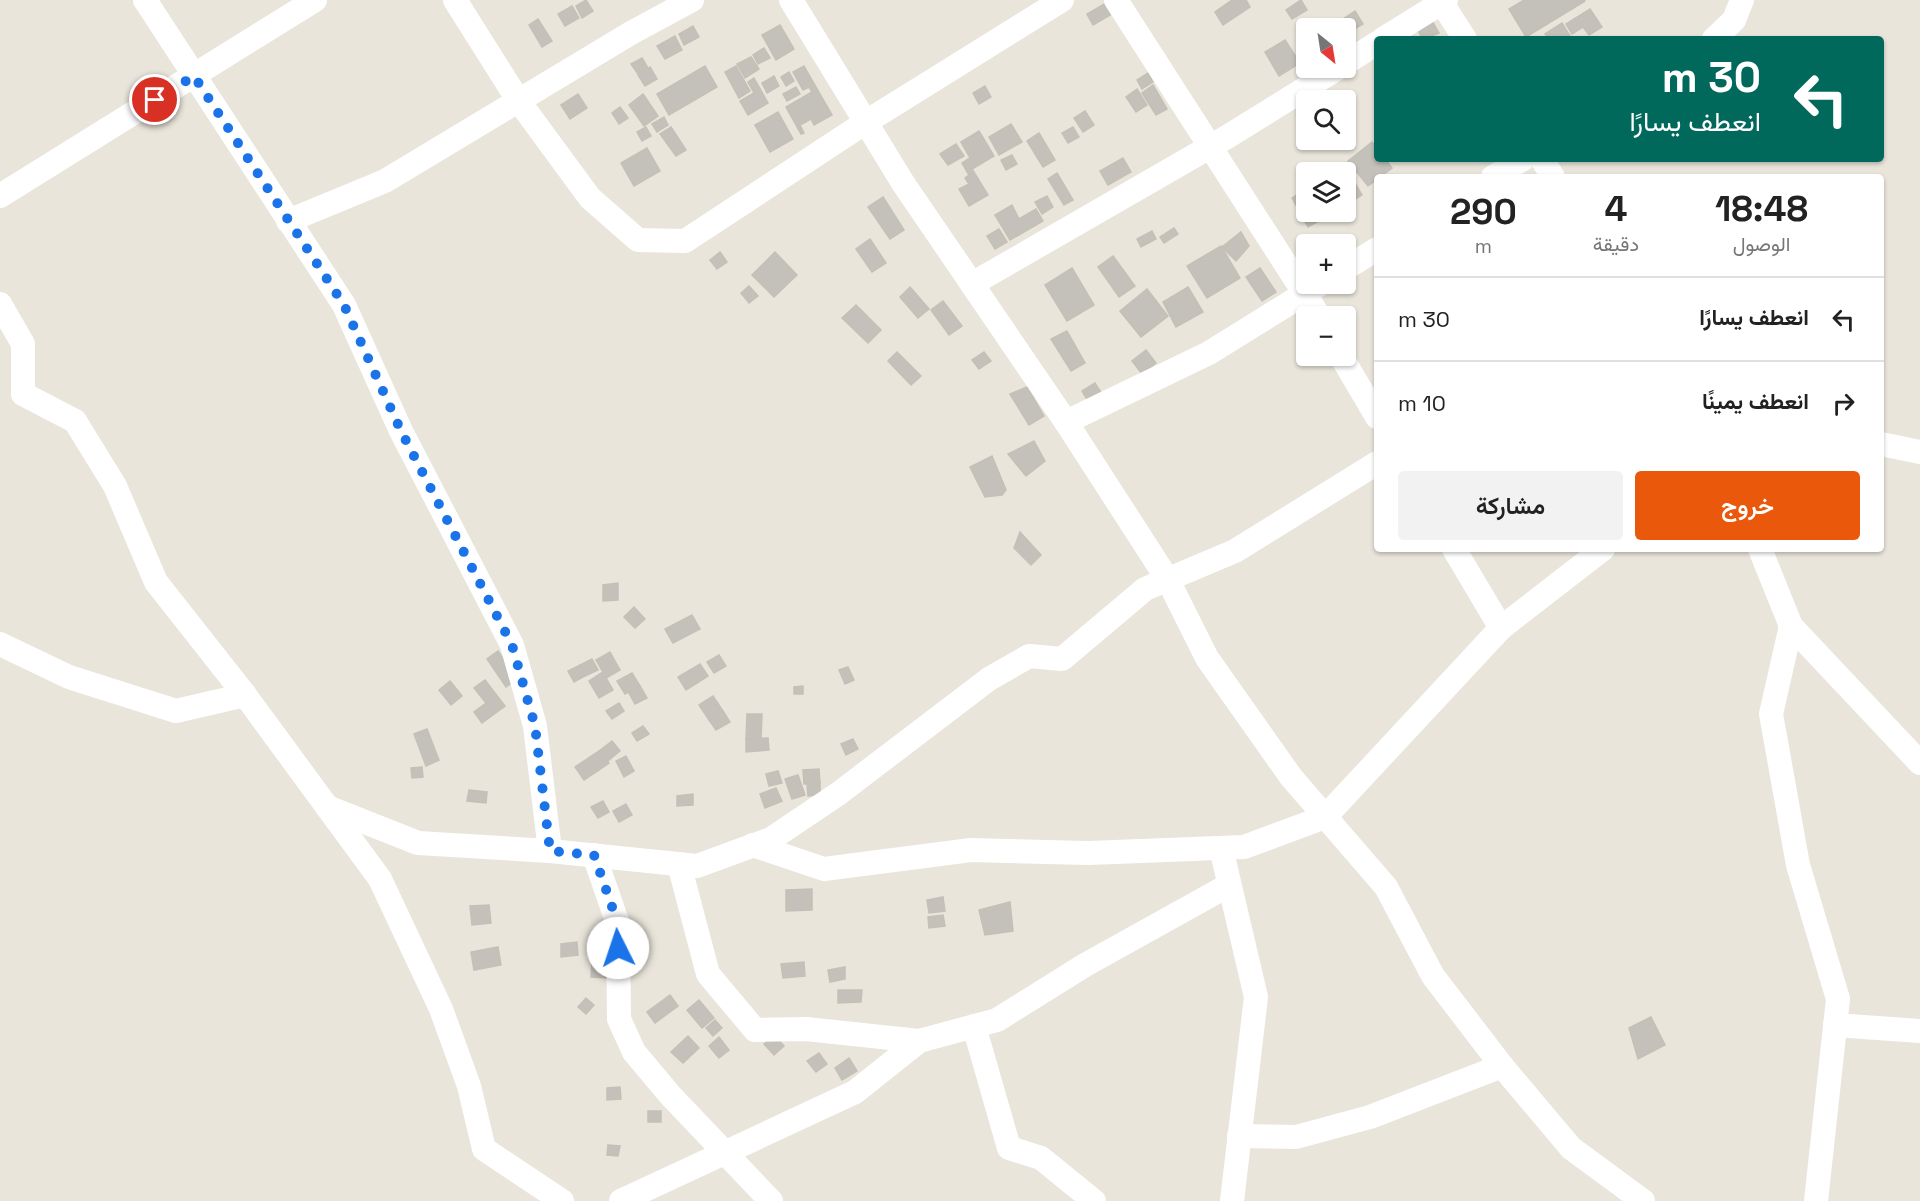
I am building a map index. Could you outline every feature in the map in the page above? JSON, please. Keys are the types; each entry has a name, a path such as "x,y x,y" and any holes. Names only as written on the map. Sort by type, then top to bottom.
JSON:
{"street":[{"path":"145,0 344,305 401,431 512,645 535,726 550,851"},
{"path":"0,196 315,0"},
{"path":"455,0 518,100 590,198 638,240 685,241 866,122 1062,0"},
{"path":"288,221 385,181 518,100 692,0"},
{"path":"791,0 903,183 1066,422 1168,579 1207,658 1291,777 1386,887 1433,976 1502,1066 1572,1148 1643,1201"},
{"path":"1116,0 1209,147 1296,265"},
{"path":"1717,36 1734,20 1742,0"},
{"path":"1388,36 1442,1 1463,36"},
{"path":"1356,57 1374,45"},
{"path":"972,284 1209,147 1322,78"},
{"path":"1498,174 1518,162"},
{"path":"1356,262 1374,251"},
{"path":"1066,422 1209,352 1303,294"},
{"path":"0,304 23,344 23,394 75,421 115,486 156,582 245,695 380,879 441,1009 469,1086 484,1149 562,1201"},
{"path":"1347,366 1374,412"},
{"path":"1884,445 1920,452"},
{"path":"327,807 418,843 550,851 697,866 771,839 838,794 988,679 1029,656 1062,659 1146,589 1235,551 1374,465"},
{"path":"1456,552 1501,628"},
{"path":"753,845 824,869 971,850 1089,853 1244,847 1325,817 1501,628 1599,552"},
{"path":"1761,552 1791,626 1920,763"},
{"path":"1791,626 1771,714 1798,865 1838,999 1816,1201"},
{"path":"0,644 69,677 176,711 245,695"},
{"path":"1221,848 1256,997 1232,1201"},
{"path":"594,855 618,924 619,1019 634,1052 771,1201"},
{"path":"679,864 708,974 755,1030 806,1029 919,1041 997,1020 1085,965 1229,885"},
{"path":"1835,1025 1920,1031"},
{"path":"974,1026 1009,1148 1041,1158 1094,1201"},
{"path":"621,1201 855,1092 919,1041"},
{"path":"1239,1136 1296,1137 1370,1117 1502,1066"}],"building":[{"path":"586,0 593,11 582,18 576,6"},
{"path":"1232,0 1246,0 1250,7 1223,25 1215,12"},
{"path":"1301,0 1307,10 1292,19 1286,10"},
{"path":"1524,0 1585,1 1528,36 1525,36 1509,9"},
{"path":"1106,3 1112,14 1093,25 1087,14"},
{"path":"572,6 579,18 565,26 558,14"},
{"path":"1590,9 1602,27 1589,35 1583,27 1572,34 1566,24"},
{"path":"1355,11 1363,24 1356,28 1356,18 1344,18"},
{"path":"538,19 552,41 542,47 529,25"},
{"path":"1432,21 1439,33 1421,36 1417,29"},
{"path":"1562,23 1570,36 1547,36 1545,34"},
{"path":"780,25 794,49 776,60 762,35"},
{"path":"693,26 699,37 684,45 679,34"},
{"path":"675,36 682,50 665,59 657,46"},
{"path":"1285,40 1296,57 1296,65 1279,76 1265,52"},
{"path":"764,48 770,58 758,64 753,55"},
{"path":"751,57 759,69 745,78 737,64"},
{"path":"642,58 648,68 638,74 631,64"},
{"path":"705,66 717,87 669,115 657,94"},
{"path":"736,66 750,91 739,98 725,72"},
{"path":"804,66 832,115 814,125 811,119 800,125 804,133 801,134 786,107 812,92 809,87 803,90 793,72"},
{"path":"650,67 657,79 645,86 638,75"},
{"path":"789,72 794,81 786,86 781,77"},
{"path":"1148,73 1153,82 1142,89 1137,80"},
{"path":"774,76 779,86 767,93 762,83"},
{"path":"754,78 768,103 748,115 740,101 754,93 748,82"},
{"path":"1153,85 1167,109 1156,115 1142,93"},
{"path":"985,86 991,97 979,104 973,93"},
{"path":"796,87 800,94 787,101 783,94"},
{"path":"1137,89 1147,105 1136,112 1126,97"},
{"path":"578,94 587,108 570,119 561,105"},
{"path":"643,94 658,116 644,126 629,105"},
{"path":"620,107 628,118 619,124 612,113"},
{"path":"1085,111 1094,125 1083,132 1074,118"},
{"path":"778,112 793,139 770,152 755,125"},
{"path":"664,117 668,125 657,132 652,124"},
{"path":"1011,124 1022,142 999,155 989,137"},
{"path":"646,127 651,136 642,141 637,132"},
{"path":"671,127 686,150 676,156 660,134"},
{"path":"1073,127 1079,137 1068,143 1062,133"},
{"path":"979,131 994,156 972,169 988,195 969,206 959,189 969,184 965,178 969,175 962,163 970,158 961,142"},
{"path":"1039,133 1055,160 1043,167 1027,141"},
{"path":"1372,142 1374,162 1387,162 1392,168 1384,174 1374,174 1374,182 1368,186 1356,171 1356,162 1349,162"},
{"path":"956,144 964,156 948,165 940,154"},
{"path":"647,148 660,171 634,186 621,163"},
{"path":"1012,155 1017,164 1006,170 1001,160"},
{"path":"1123,158 1131,172 1108,185 1100,171"},
{"path":"1057,173 1073,200 1064,205 1048,179"},
{"path":"1356,185 1362,195 1356,199"},
{"path":"1047,196 1053,207 1042,214 1035,202"},
{"path":"883,197 904,230 890,239 868,207"},
{"path":"1012,205 1019,219 1036,209 1043,221 1010,240 995,215"},
{"path":"1305,222 1317,222 1308,227"},
{"path":"1174,228 1178,234 1164,243 1160,237"},
{"path":"999,229 1007,242 995,249 987,236"},
{"path":"1152,231 1156,239 1141,247 1137,239"},
{"path":"1241,232 1249,246 1236,261 1222,247"},
{"path":"870,239 886,263 872,272 856,249"},
{"path":"1221,246 1240,278 1207,298 1187,266"},
{"path":"720,252 727,262 717,269 710,260"},
{"path":"775,252 797,275 774,297 752,275"},
{"path":"1113,256 1135,286 1119,297 1098,267"},
{"path":"1072,268 1094,305 1067,321 1045,285"},
{"path":"1260,268 1276,292 1262,301 1246,277"},
{"path":"749,286 758,296 749,303 741,293"},
{"path":"910,287 929,309 918,318 900,297"},
{"path":"1188,287 1203,312 1176,327 1163,302"},
{"path":"1147,289 1168,316 1141,337 1120,311"},
{"path":"943,301 962,326 949,335 931,310"},
{"path":"856,305 881,330 868,343 842,318"},
{"path":"1067,331 1085,363 1071,371 1051,339"},
{"path":"1146,350 1156,363 1142,374 1132,361"},
{"path":"897,352 921,376 911,385 888,361"},
{"path":"984,352 991,361 979,369 972,360"},
{"path":"1095,383 1105,399 1092,408 1082,391"},
{"path":"1027,387 1044,416 1029,425 1010,394"},
{"path":"1034,441 1045,461 1026,476 1008,454"},
{"path":"992,456 1006,490 1002,495 985,497 970,467"},
{"path":"1020,532 1041,555 1031,565 1014,548"},
{"path":"618,583 618,600 603,601 603,585"},
{"path":"634,607 645,619 635,628 624,617"},
{"path":"692,615 700,629 673,643 665,629"},
{"path":"498,651 517,679 506,687 487,659"},
{"path":"610,652 620,670 606,678 613,690 599,698 589,681 603,672 596,660"},
{"path":"719,655 726,666 714,673 707,662"},
{"path":"592,659 598,670 585,676 580,665"},
{"path":"700,664 708,676 697,683 690,670"},
{"path":"580,665 585,676 574,682 568,671"},
{"path":"848,667 854,680 845,684 839,670"},
{"path":"690,670 697,683 686,690 678,677"},
{"path":"632,673 640,686 625,694 617,681"},
{"path":"485,680 505,706 482,723 474,712 486,703 474,688"},
{"path":"450,681 462,696 451,705 439,690"},
{"path":"640,686 647,698 635,704 629,693"},
{"path":"803,686 803,694 794,694 794,687"},
{"path":"713,696 723,711 709,720 699,705"},
{"path":"619,703 624,711 612,719 606,711"},
{"path":"723,711 730,722 716,730 709,720"},
{"path":"747,714 762,714 761,740 746,739"},
{"path":"643,726 649,734 637,741 632,733"},
{"path":"427,729 439,760 426,766 414,734"},
{"path":"768,738 769,750 746,752 746,739"},
{"path":"853,739 858,749 846,755 841,744"},
{"path":"612,741 620,751 608,761 599,751"},
{"path":"599,751 609,763 599,770 590,757"},
{"path":"626,756 634,771 624,777 616,761"},
{"path":"590,757 599,770 584,780 575,767"},
{"path":"422,767 423,777 412,778 411,768"},
{"path":"819,769 820,783 804,784 803,770"},
{"path":"778,771 782,783 769,786 766,774"},
{"path":"798,775 805,795 792,799 785,779"},
{"path":"820,783 820,795 808,796 807,784"},
{"path":"776,788 782,801 765,808 760,794"},
{"path":"469,790 487,792 486,803 467,801"},
{"path":"693,794 693,805 677,806 677,796"},
{"path":"603,801 609,812 598,818 591,807"},
{"path":"626,804 632,815 619,822 613,811"},
{"path":"812,889 812,910 786,911 786,890"},
{"path":"943,897 945,911 929,913 927,900"},
{"path":"1010,902 1013,931 985,935 979,910"},
{"path":"489,905 491,923 472,925 470,906"},
{"path":"943,915 945,926 929,928 928,917"},
{"path":"577,942 578,955 561,957 561,944"},
{"path":"498,947 501,965 474,970 471,952"},
{"path":"592,960 609,961 608,978 591,977"},
{"path":"804,962 805,976 783,978 781,964"},
{"path":"845,967 845,979 830,982 828,970"},
{"path":"838,990 862,990 861,1002 838,1003"},
{"path":"670,995 678,1006 655,1023 647,1012"},
{"path":"586,998 594,1005 586,1014 578,1007"},
{"path":"699,1000 714,1018 702,1028 687,1010"},
{"path":"1651,1017 1665,1045 1638,1059 1629,1028"},
{"path":"715,1020 722,1028 713,1036 706,1028"},
{"path":"774,1035 784,1046 774,1055 764,1044"},
{"path":"688,1036 699,1048 683,1063 671,1052"},
{"path":"719,1037 729,1050 719,1058 709,1046"},
{"path":"819,1053 827,1064 816,1072 807,1061"},
{"path":"849,1058 857,1071 842,1080 835,1068"},
{"path":"620,1087 621,1099 607,1100 607,1088"},
{"path":"648,1111 661,1111 661,1122 648,1122"},
{"path":"608,1145 620,1146 618,1156 607,1155"}],"route":[{"path":"155,100 194,76 344,305 401,431 512,645 535,726 550,851 594,855 618,924 618,948"}]}
